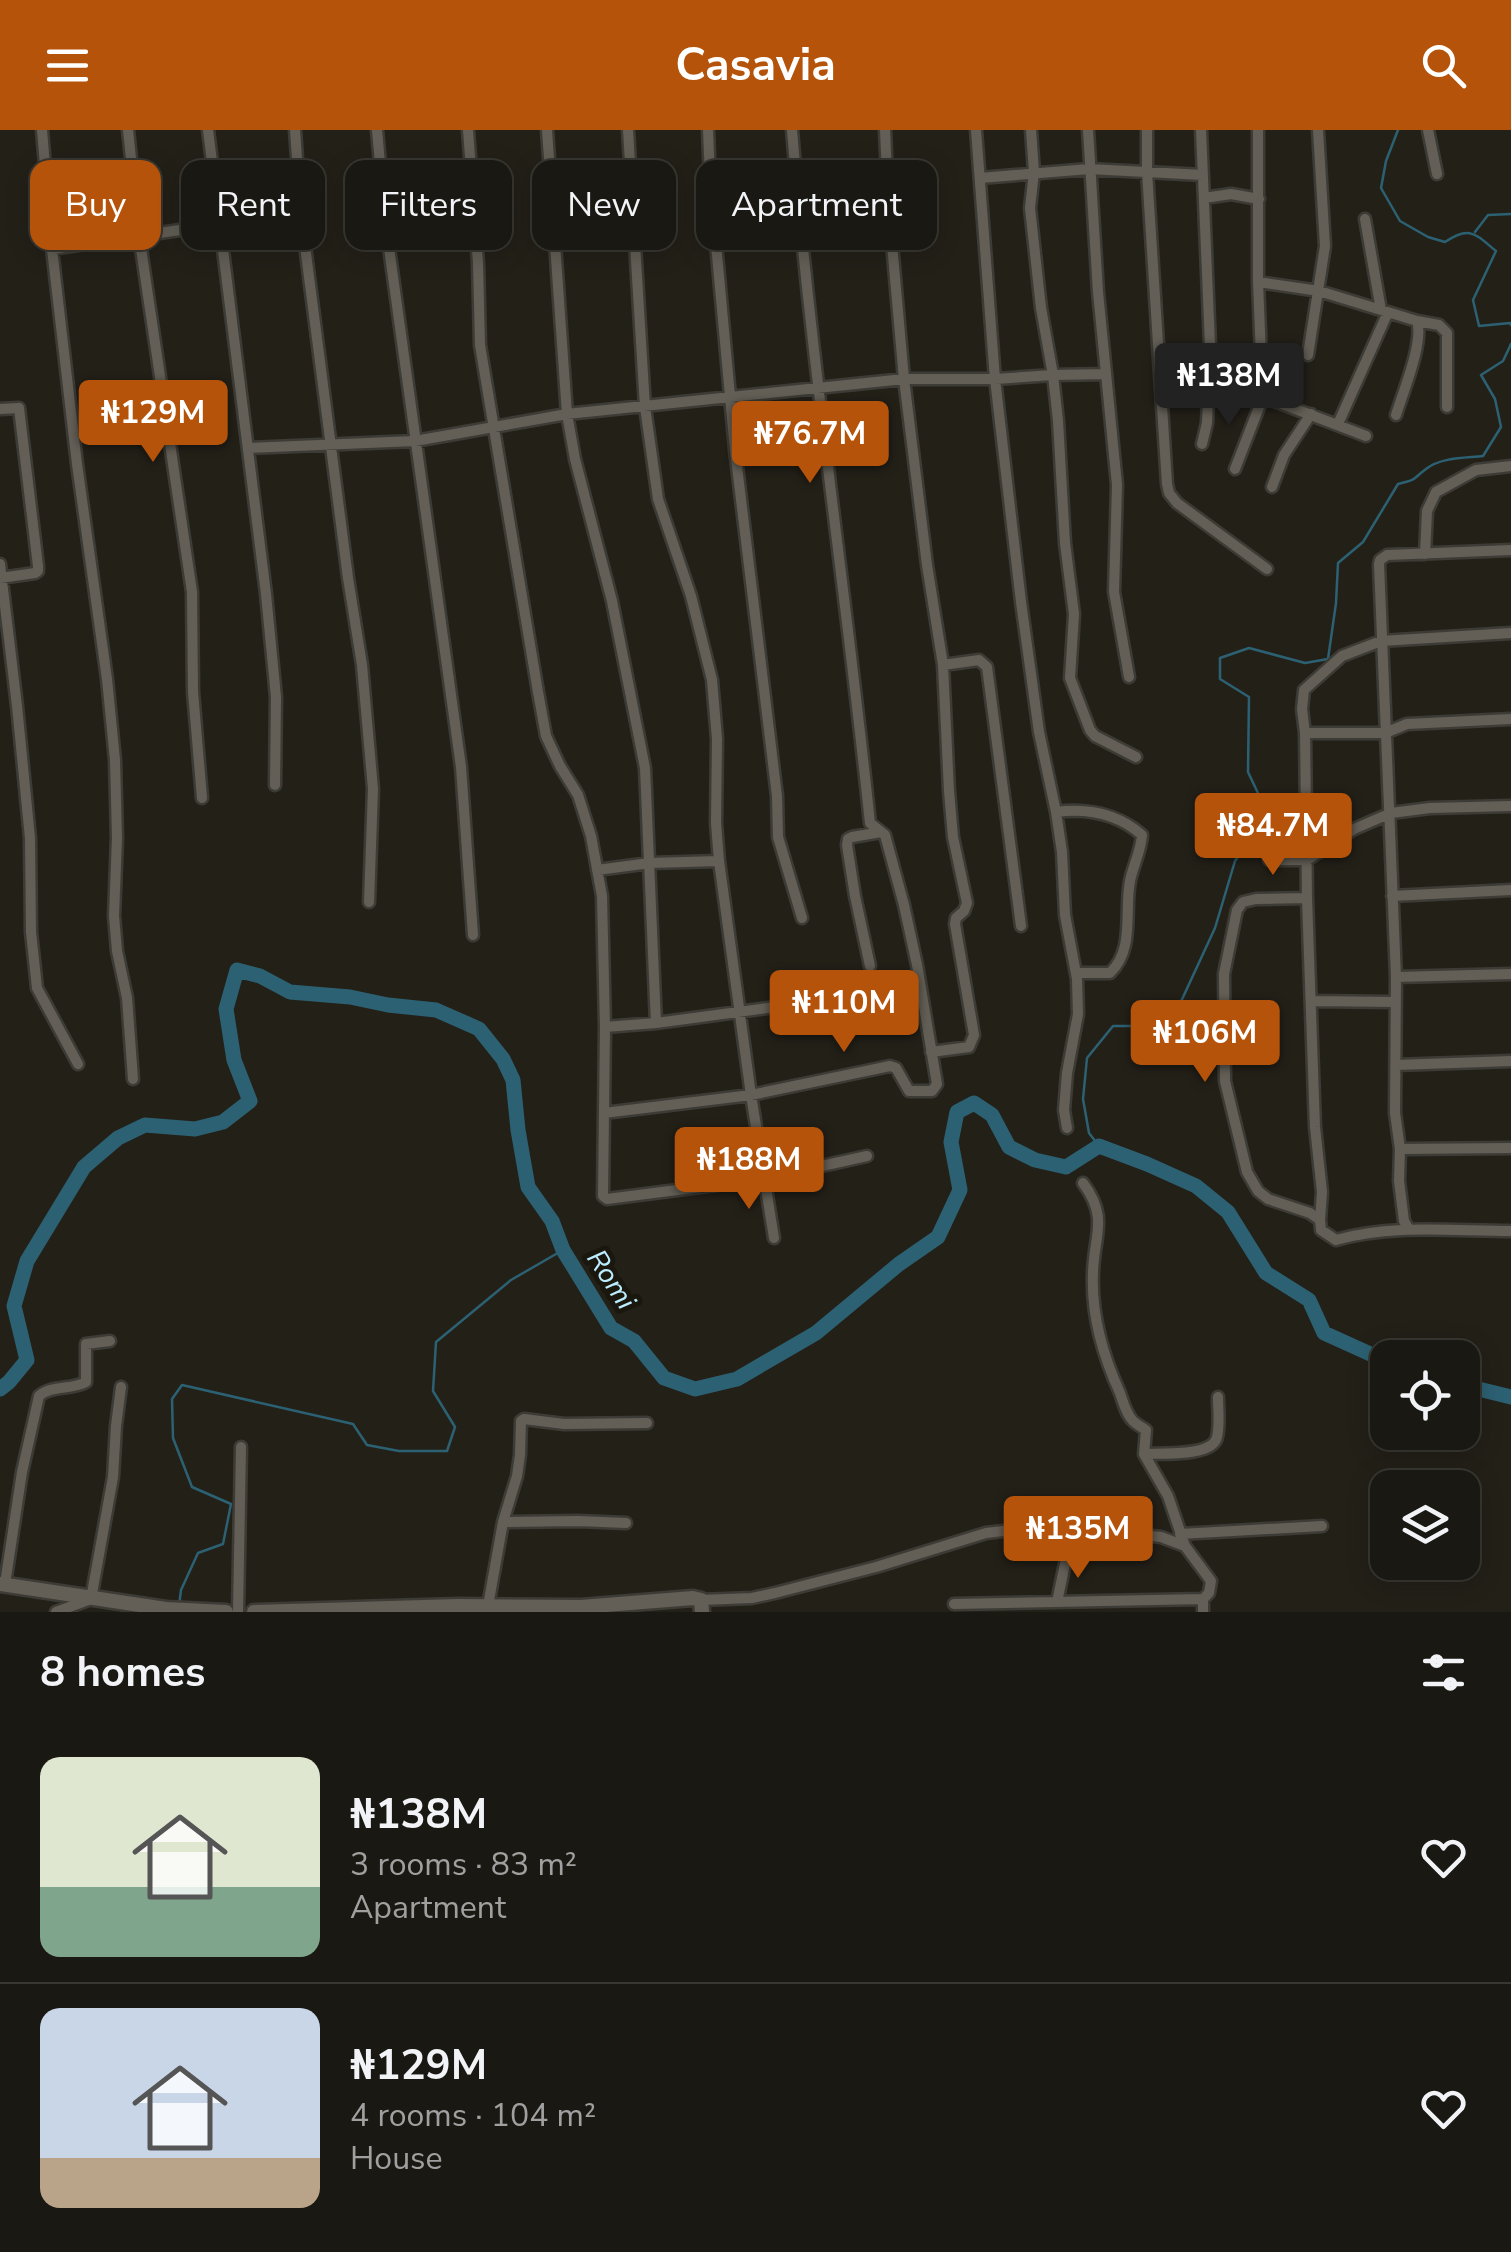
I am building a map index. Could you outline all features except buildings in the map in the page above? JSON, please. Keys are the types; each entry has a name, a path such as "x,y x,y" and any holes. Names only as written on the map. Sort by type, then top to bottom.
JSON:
{"street":[{"path":"42,130 45,160"},
{"path":"128,130 131,160"},
{"path":"208,130 212,160"},
{"path":"295,130 297,160"},
{"path":"376,130 379,160"},
{"path":"468,130 470,160"},
{"path":"547,130 566,414 612,601 644,768 656,1023"},
{"path":"628,130 645,407 658,499 691,596 712,680 717,739 718,862 774,1238"},
{"path":"708,130 730,398 777,796 778,838 802,918"},
{"path":"792,130 794,160"},
{"path":"886,130 887,160"},
{"path":"976,130 995,379 1039,732 1056,812 1065,915 1076,973 1078,1014 1067,1074 1067,1128"},
{"path":"1031,130 1034,172 1030,208 1040,308 1058,420 1065,542 1074,614 1070,678 1095,736 1136,757"},
{"path":"1088,130 1117,485 1114,592 1129,677"},
{"path":"1147,130 1167,484 1177,503 1267,569"},
{"path":"1201,130 1210,345 1207,422 1202,444"},
{"path":"1258,130 1262,382 1257,394 1261,402"},
{"path":"1308,355 1325,246 1318,130"},
{"path":"1428,130 1437,174"},
{"path":"980,178 1089,169 1204,175"},
{"path":"1204,198 1232,194 1259,199"},
{"path":"1338,424 1385,311 1365,219"},
{"path":"52,250 109,695 117,838 114,916 127,998 133,1079"},
{"path":"141,250 192,592 193,692 202,798"},
{"path":"223,250 276,697 275,785"},
{"path":"305,250 362,665 373,789 369,902"},
{"path":"389,250 461,767 473,935"},
{"path":"476,250 480,345 546,736 578,795 591,836 602,896 603,1196 607,1199 764,1179 868,1156"},
{"path":"604,1113 751,1096 890,1066 896,1068 910,1091 932,1091 937,1084 904,905 885,836 870,823 804,250"},
{"path":"893,250 904,379 943,666 953,837 967,904 955,924 974,1035 969,1047 932,1052"},
{"path":"1258,282 1319,290 1417,321 1439,324 1447,333 1447,407"},
{"path":"1396,415 1418,344 1417,321"},
{"path":"248,448 415,441 566,414 904,379 1106,374"},
{"path":"1208,376 1262,382"},
{"path":"1234,469 1261,402 1269,399 1366,436"},
{"path":"0,409 19,408 38,566 35,573 1,578"},
{"path":"1272,487 1284,455 1311,414"},
{"path":"1425,554 1427,511 1436,492 1476,470 1511,466"},
{"path":"1408,1228 1399,1182 1395,1113 1396,977 1380,560 1387,556 1511,550"},
{"path":"0,564 30,838 36,988 78,1064"},
{"path":"1511,633 1381,641 1342,656 1304,690 1302,709 1321,1230 1336,1240 1408,1228 1511,1231"},
{"path":"943,666 979,660 986,666 1021,926"},
{"path":"1305,733 1384,733 1407,724 1511,719"},
{"path":"1269,860 1307,860 1354,829 1391,813 1511,806"},
{"path":"1056,812 1088,810 1112,817 1142,835 1130,882 1123,958 1110,973 1076,973"},
{"path":"870,966 847,845 852,836 882,832"},
{"path":"597,870 718,862"},
{"path":"1392,896 1511,890"},
{"path":"1307,898 1256,899 1243,902 1237,910 1224,974 1225,1080 1247,1172 1258,1191 1268,1200 1320,1220"},
{"path":"1396,977 1511,974"},
{"path":"605,1027 845,1001"},
{"path":"1311,1001 1395,1002"},
{"path":"1396,1064 1511,1061"},
{"path":"1400,1149 1511,1148"},
{"path":"954,1604 1203,1598 1210,1592 1212,1581 1182,1540 1168,1496 1144,1454 1146,1430 1130,1419 1108,1367 1095,1312 1092,1271 1100,1229 1094,1198 1083,1184"},
{"path":"110,1341 86,1344 86,1382 45,1391 39,1396 2,1584 166,1609 226,1612"},
{"path":"90,1598 113,1477 121,1387"},
{"path":"1144,1454 1199,1452 1212,1447 1217,1440 1218,1397"},
{"path":"488,1606 503,1522 517,1476 521,1421 647,1422"},
{"path":"238,1612 241,1447"},
{"path":"503,1522 626,1523"},
{"path":"254,1612 581,1607 694,1598 701,1606 775,1593 986,1533 1142,1535 1182,1540 1322,1526"},
{"path":"1057,1602 1071,1535"},
{"path":"56,1612 90,1598"},
{"path":"1203,1598 1203,1612"}],"waterway":[{"path":"1398,130 1381,188 1400,221 1445,242 1461,234 1472,234 1496,251 1473,300 1479,326 1511,325"},
{"path":"1475,232 1488,215 1511,214"},
{"path":"1099,1146 1089,1133 1083,1099 1087,1058 1113,1026 1134,1026 1152,1036 1178,1008 1215,928 1235,861 1243,850 1268,833 1264,806 1248,772 1249,697 1220,679 1220,658 1249,648 1305,663 1328,659 1338,563 1363,542 1398,484 1412,480 1439,462 1483,456 1501,427 1495,399 1481,375 1503,361 1511,344"},
{"name":"Romi","path":"0,1389 27,1360 14,1306 27,1261 84,1167 118,1138 145,1125 195,1129 223,1122 250,1101 234,1060 226,1009 237,970 260,976 290,992 436,1010 479,1029 503,1059 513,1080 528,1187 552,1221 563,1250 611,1328 634,1341 664,1378 695,1389 737,1379 816,1333 938,1237 960,1190 951,1142 957,1112 974,1103 992,1115 1009,1147 1035,1160 1066,1167 1099,1146 1196,1186 1228,1212 1266,1273 1309,1300 1324,1333 1370,1354"},
{"path":"179,1606 181,1590 198,1553 223,1544 231,1504 192,1487 173,1438 172,1399 182,1385 353,1424 367,1445 399,1451 447,1451 455,1427 433,1391 436,1342 511,1280 563,1250"},
{"name":"Romi","path":"1480,1389 1511,1397"}]}
